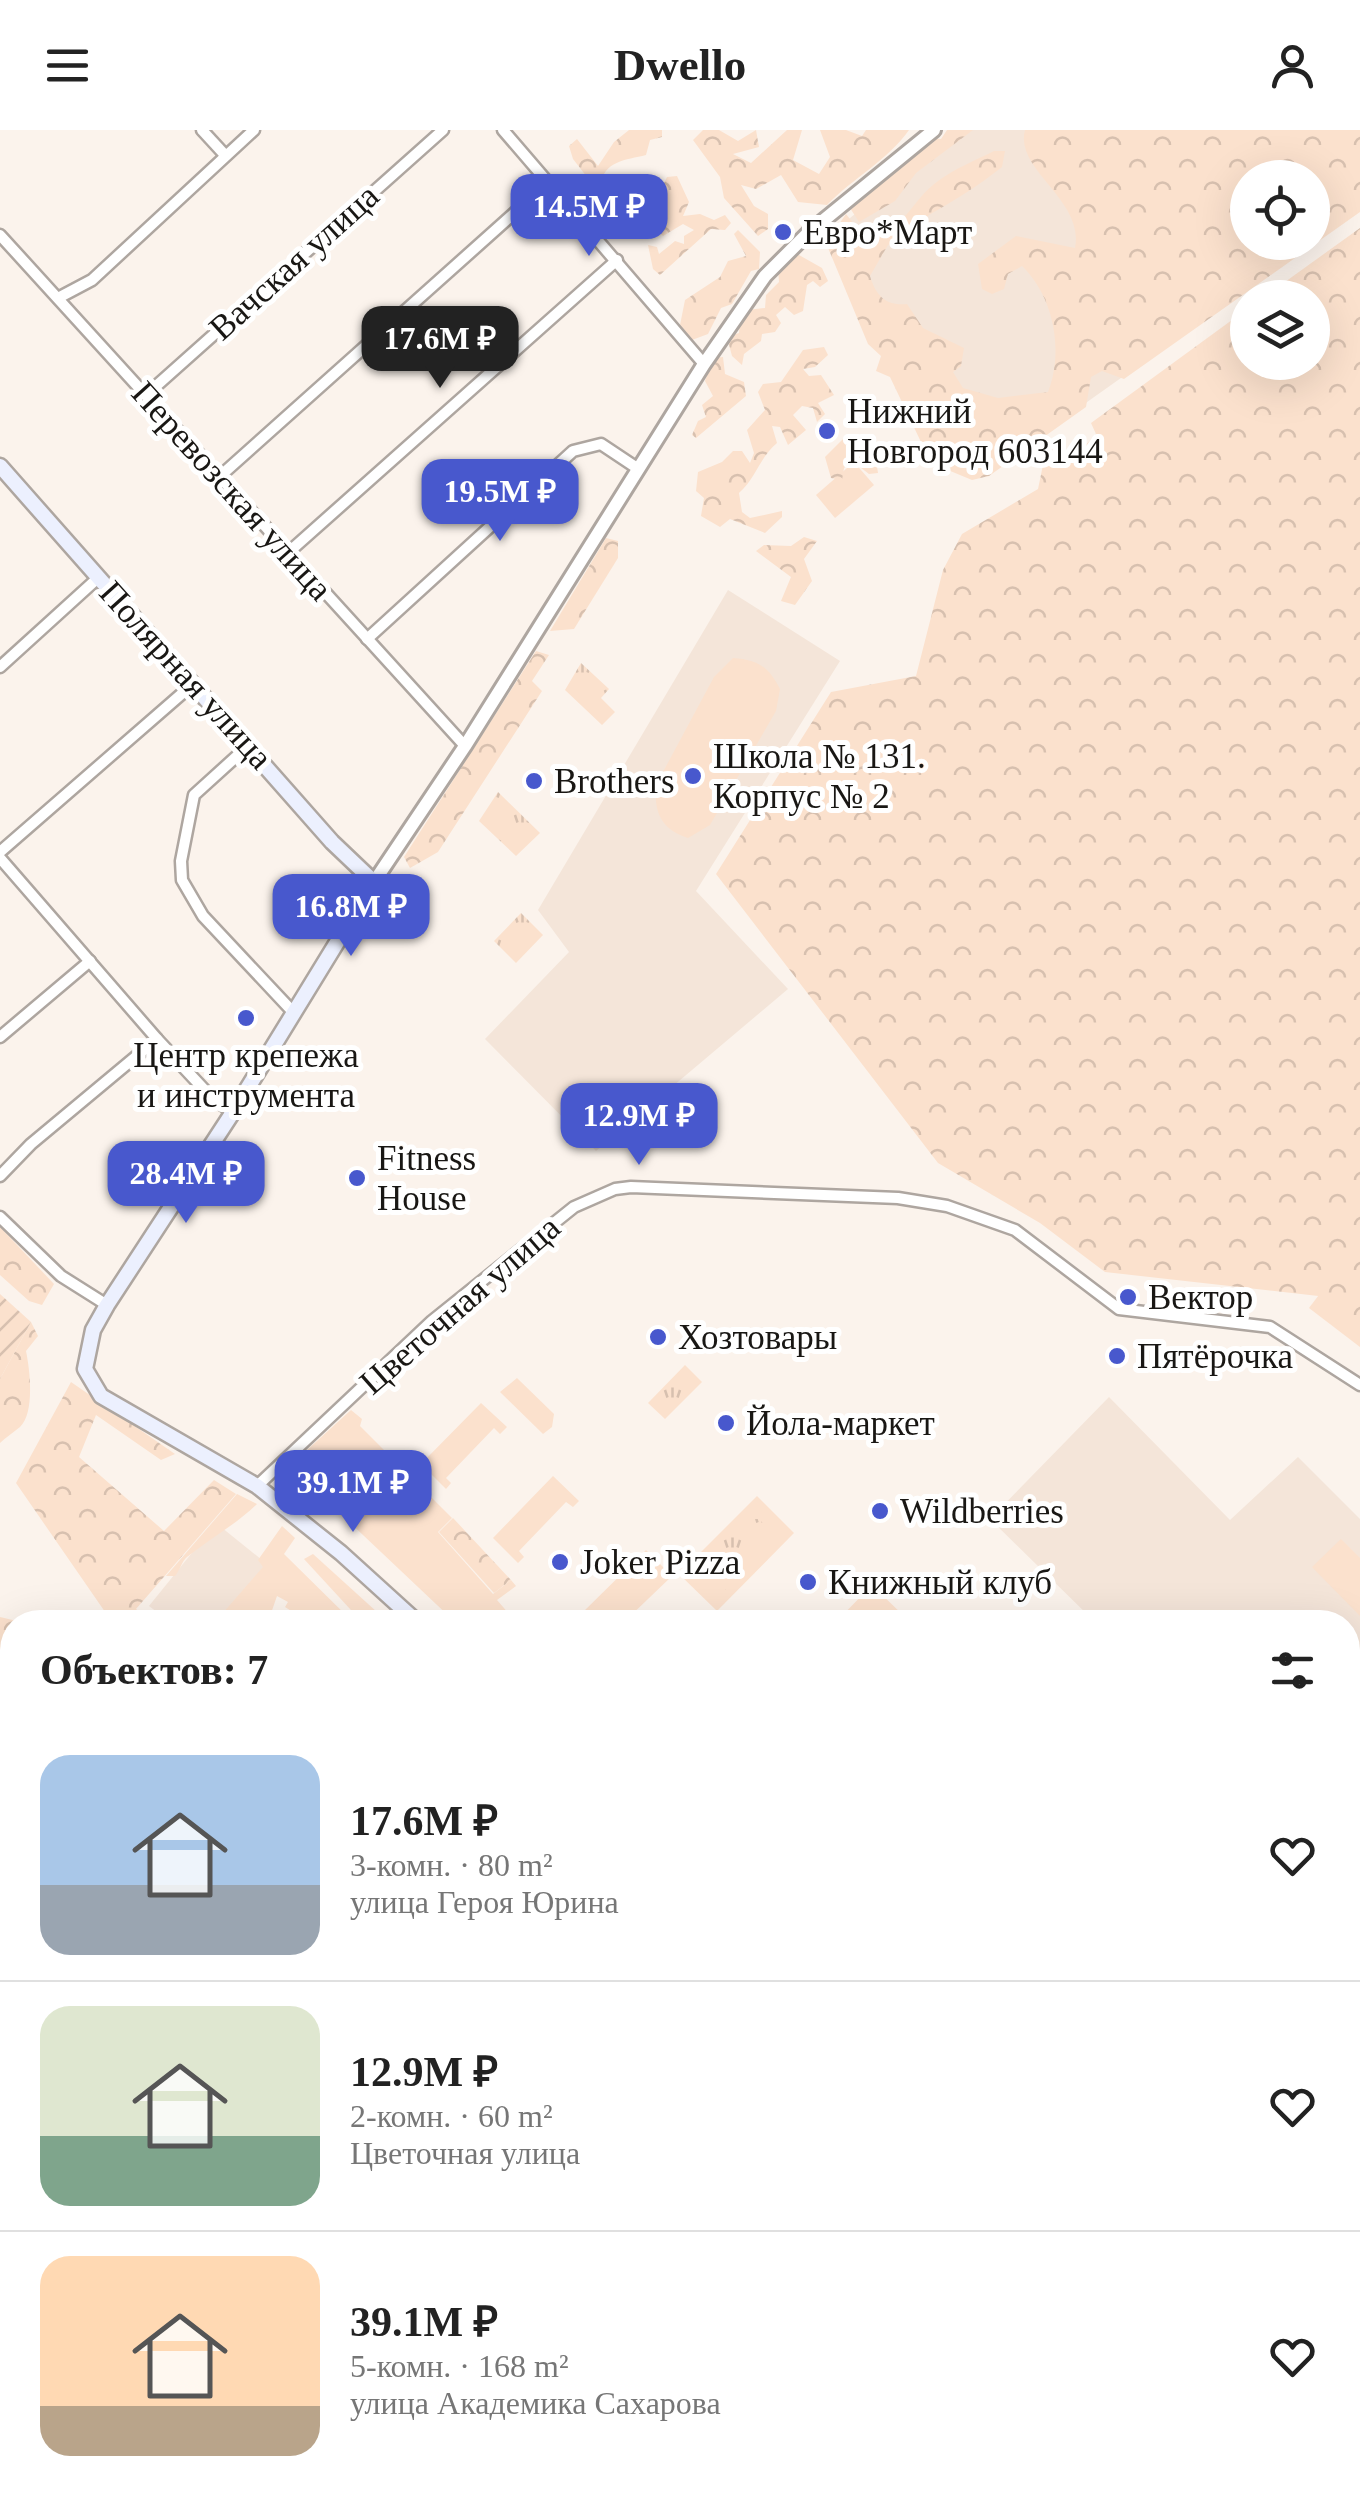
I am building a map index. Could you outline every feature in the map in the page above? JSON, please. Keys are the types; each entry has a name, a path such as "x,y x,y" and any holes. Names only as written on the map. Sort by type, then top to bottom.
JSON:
{"main road":[{"name":"Полярная улица","path":"2,474 374,882"},
{"path":"374,882 233,1112 107,1306 93,1330 85,1369 101,1396 257,1486 341,1553 404,1610"}],"street":[{"path":"202,130 225,156"},
{"path":"58,298 92,280 254,130"},
{"name":"Вачская улица","path":"146,395 443,130"},
{"path":"503,130 704,364"},
{"path":"374,882 465,746 704,364 776,264 934,130"},
{"path":"218,478 548,182"},
{"name":"Перевозская улица","path":"0,235 465,746"},
{"path":"290,551 616,260"},
{"path":"367,638 573,450 601,444 637,468"},
{"path":"0,666 99,577"},
{"path":"193,684 0,855 157,1039 213,1098 233,1112"},
{"path":"248,746 194,795 181,860 182,880 203,916 294,1013"},
{"path":"0,1037 90,962"},
{"path":"0,1176 31,1144 157,1039"},
{"name":"Цветочная улица","path":"257,1486 432,1322 574,1207 616,1188 898,1198 948,1206 1015,1230 1119,1309 1270,1327 1360,1386"},
{"path":"0,1217 61,1276 107,1306"}],"shaded area":[{"path":"959,130 1360,130 1330,160 1230,160 1230,260 1287,260 1259,280 1230,280 1230,301 983,476 933,455 829,235"},
{"name":"Школа № 131. Корпус № 2","path":"728,590 840,661 696,891 788,989 596,1151 485,1039 569,952 538,910"},
{"path":"1109,1397 1230,1520 1298,1457 1360,1519 1360,1610 1083,1610 990,1519"},
{"path":"216,1523 267,1564 230,1610 154,1610 149,1606"}],"green space":[{"path":"629,130 662,130 662,137 650,140 646,155 611,166 601,185 584,199 569,195 587,177 573,159 569,146 577,139 598,166 614,142"},
{"path":"703,130 719,130 738,141 756,130 759,147 733,154 751,163 787,130 802,130 793,160 819,174 830,157 820,130 846,130 862,136 866,130 909,130 891,151 827,205 798,202 781,175 756,189 741,185 754,206 768,214 768,229 758,236 724,198 720,177 693,140"},
{"path":"947,130 973,130 916,173 895,201 859,222 850,208 932,138 941,139"},
{"path":"1025,130 1360,130 1360,212 1330,233 1330,160 1230,160 1230,260 1292,260 1264,280 1230,280 1230,304 1124,379 1102,371 1091,377 1086,407 989,476 972,480 931,463 890,377 876,371 881,356 868,344 826,243 846,214 865,238 889,230 944,177 994,151 1005,151 1002,167 888,245 870,276 883,298 907,304 923,328 964,348 961,366 953,372 963,388 998,398 1048,392 1055,342 1042,293 1022,266 1008,274 1004,289 992,294 982,289 978,264 1016,236 1075,248 1070,215 1024,145"},
{"path":"677,176 689,202 683,216 700,214 714,220 725,215 731,223 725,230 711,229 660,275 653,269 648,245 657,247 659,254 675,241 684,244 684,236 694,230 683,224 663,236 654,227 664,183 667,177"},
{"path":"1360,228 1360,1326 1345,1321 1336,1298 1105,1272 1040,1223 938,1163 716,874 831,692 916,676 943,570 962,534 1038,489 1043,465 1067,450 1078,453 1096,434 1091,423 1230,321 1230,380 1330,380 1330,280 1288,280 1315,260 1330,260 1330,250"},
{"path":"738,230 760,252 759,269 751,271 732,304 721,308 708,334 692,340 680,325 685,300 720,277 728,261 746,256 734,234"},
{"path":"799,255 822,268 828,281 820,287 813,281 807,285 803,311 794,315 785,307 776,315 781,323 775,332 762,334 761,341 744,354 742,365 732,356 727,337 739,333 740,320 747,310 765,308 766,295 779,282 778,269 790,257"},
{"path":"824,347 828,355 815,367 803,369 809,376 821,375 834,395 818,403 825,414 817,422 813,408 802,406 793,415 806,430 788,445 780,427 772,426 777,443 739,493 742,512 750,518 782,511 782,517 765,533 730,519 720,527 701,516 704,498 696,491 698,472 722,462 733,451 742,451 750,463 754,453 747,430 765,410 758,392 763,384 781,382 803,350"},
{"path":"723,357 725,374 744,382 746,396 696,438 692,435 698,421 706,417 702,405 713,396 705,381 713,358"},
{"path":"843,439 870,455 878,473 869,474 852,461 844,468 842,480 831,478 825,457"},
{"path":"854,462 874,485 835,518 816,495"},
{"path":"804,537 817,541 804,559 812,581 795,605 781,601 791,577 756,551 764,545 791,546"},
{"path":"606,538 618,541 618,558 574,629 550,631"},
{"path":"536,651 549,655 532,681 542,691 438,852 410,868 404,857"},
{"path":"733,658 756,663 771,675 780,689 776,711 710,825 688,838 671,830 661,819 656,785 714,677"},
{"path":"581,663 609,689 601,698 615,712 602,725 565,690"},
{"path":"498,792 540,833 516,856 479,821"},
{"path":"521,913 543,935 516,963 494,941"},
{"path":"0,1227 54,1284 42,1305 29,1301 0,1275"},
{"path":"1328,1283 1360,1308 1360,1347 1309,1308"},
{"path":"0,1294 31,1322 0,1379"},
{"path":"31,1322 38,1336 26,1351 30,1380 28,1412 20,1427 0,1443 0,1379"},
{"path":"685,1365 702,1382 665,1419 648,1403"},
{"path":"517,1378 554,1414 552,1427 543,1434 500,1392"},
{"path":"71,1382 175,1454 161,1460 96,1415 79,1457 164,1531 214,1480 236,1494 137,1610 104,1610 16,1483"},
{"path":"481,1403 507,1427 500,1434 494,1428 446,1478 451,1483 446,1489 421,1464"},
{"path":"351,1410 362,1419 360,1426 452,1518 438,1532 493,1594 511,1580 516,1586 497,1600 506,1610 442,1610 345,1518 293,1485 289,1478 296,1460"},
{"path":"553,1476 579,1501 573,1507 566,1502 519,1551 524,1557 518,1563 493,1538"},
{"path":"237,1494 257,1504 187,1557 175,1576 166,1576"},
{"path":"757,1496 794,1533 718,1610 679,1574"},
{"path":"453,1518 511,1580 494,1593 439,1532"},
{"path":"759,1519 770,1531 769,1548 725,1590 703,1588 696,1574 711,1546 740,1524"},
{"path":"282,1526 295,1538 284,1554 341,1610 290,1610 285,1607 288,1602 277,1596 272,1610 225,1610 263,1567 258,1560"},
{"path":"1341,1539 1360,1558 1360,1610 1354,1610 1312,1567"},
{"path":"646,1550 672,1576 637,1610 585,1610"},
{"path":"313,1554 375,1610 351,1610 304,1559"},
{"path":"872,1585 898,1610 848,1610"}],"place":[{"name":"Евро*Март","path":"783,232"},
{"name":"Нижний Новгород 603144","path":"827,431"},
{"name":"Школа № 131. Корпус № 2","path":"693,776"},
{"name":"Brothers","path":"534,781"},
{"name":"Центр крепежа и инструмента","path":"246,1018"},
{"name":"Fitness House","path":"357,1178"},
{"name":"Вектор","path":"1128,1297"},
{"name":"Хозтовары","path":"658,1337"},
{"name":"Пятёрочка","path":"1117,1356"},
{"name":"Йола-маркет","path":"726,1423"},
{"name":"Wildberries","path":"880,1511"},
{"name":"Joker Pizza","path":"560,1562"},
{"name":"Книжный клуб","path":"808,1582"}]}
